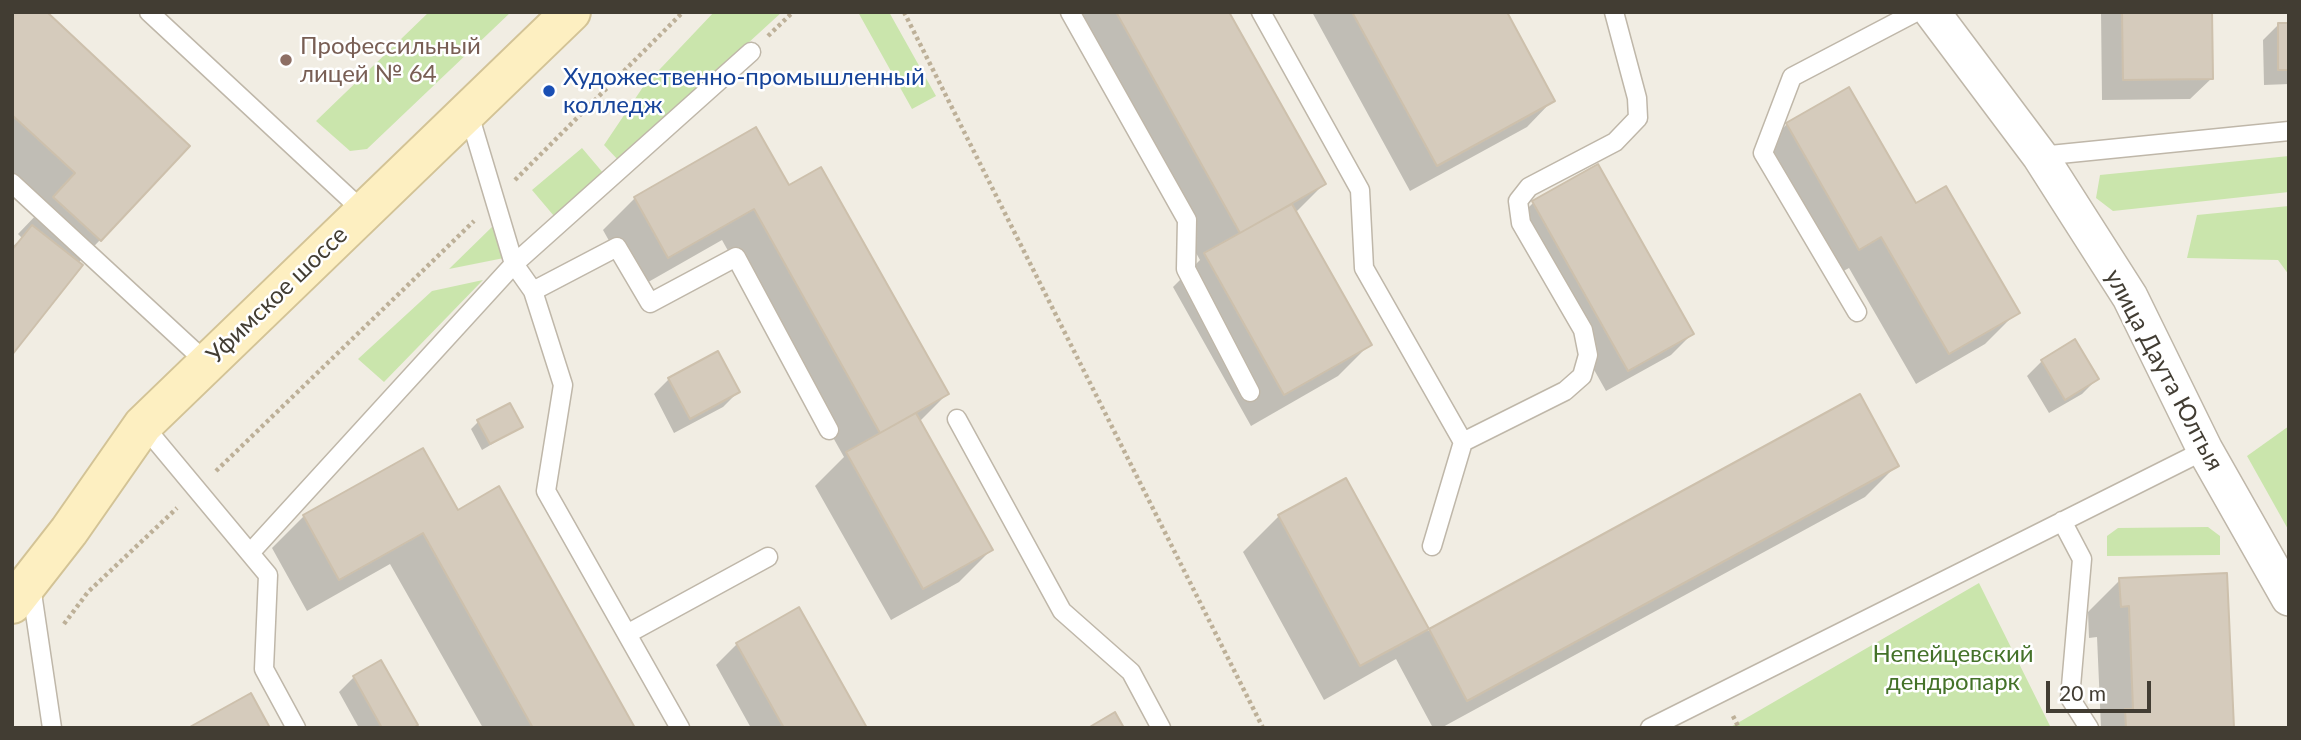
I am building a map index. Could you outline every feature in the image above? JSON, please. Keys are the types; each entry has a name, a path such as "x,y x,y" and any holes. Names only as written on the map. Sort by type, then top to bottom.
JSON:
{"main road":[{"name":"Уфимское шоссе","path":"21,592 69,531 144,425 363,211 469,114 571,12"}],"street":[{"name":"улица Даута Юлтыя","path":"1932,12 2040,156 2130,297 2205,450 2289,598"}],"lane":[{"path":"149,12 363,211"},
{"path":"1070,12 1187,220 1186,269 1250,392"},
{"path":"1261,12 1360,190 1364,268 1463,442 1432,546"},
{"path":"1463,442 1565,391 1582,376 1588,355 1583,330 1521,223 1518,201 1529,187 1615,142 1638,118 1637,98 1614,12"},
{"path":"1857,312 1763,153 1792,77 1916,12"},
{"path":"250,553 514,264 751,52"},
{"path":"469,114 514,264 533,291 563,386 546,491 680,728"},
{"path":"2040,156 2289,131"},
{"path":"12,183 207,363"},
{"path":"533,291 617,247 650,303 736,257 829,430"},
{"path":"957,419 1062,611 1130,671 1161,728"},
{"path":"144,425 268,575 264,669 296,728"},
{"path":"1650,728 2205,450"},
{"path":"2062,521 2082,559 2070,698 2090,728"},
{"path":"627,634 768,557"},
{"path":"21,592 41,654 52,728"}],"path":[{"path":"41,654 88,593 495,200 683,12"},
{"path":"904,12 1263,728"}],"green space":[{"path":"429,12 511,12 367,149 350,151 316,121"},
{"path":"714,12 782,12 619,161 604,145 643,87"},
{"path":"858,12 889,12 936,96 912,109"},
{"path":"582,148 604,174 554,216 532,190"},
{"path":"2289,156 2289,192 2113,211 2096,198 2100,175"},
{"path":"2289,206 2289,275 2278,260 2187,258 2197,215"},
{"path":"494,225 504,258 449,269"},
{"path":"483,280 384,382 358,359 432,291"},
{"path":"2289,426 2289,531 2247,456"},
{"path":"2208,527 2220,536 2220,555 2107,556 2107,536 2118,528"},
{"name":"Непейцевский дендропарк","path":"1979,583 2051,728 1729,728"}],"building":[{"path":"12,12 47,12 190,146 101,241 53,197 75,173 12,115"},
{"path":"1116,12 1229,12 1326,184 1240,233"},
{"path":"1352,12 1507,12 1555,101 1437,166"},
{"path":"2122,12 2212,12 2213,79 2123,80"},
{"path":"2278,23 2289,23 2289,70 2278,70"},
{"path":"1849,87 1916,203 1946,186 2020,313 1949,354 1881,237 1859,250 1786,123"},
{"path":"756,127 789,185 821,167 949,394 880,433 754,209 668,258 634,197"},
{"path":"1598,164 1694,334 1628,371 1532,201"},
{"path":"1292,204 1372,345 1284,395 1204,253"},
{"path":"32,225 83,265 12,355 12,250"},
{"path":"2075,339 2099,379 2065,400 2041,360"},
{"path":"718,351 740,392 690,419 668,378"},
{"path":"1860,394 1899,466 1467,701 1429,629"},
{"path":"510,403 523,427 490,444 477,420"},
{"path":"916,413 993,550 923,589 846,452"},
{"path":"423,448 458,510 499,486 635,728 533,728 423,533 339,580 303,515"},
{"path":"1346,478 1429,629 1360,666 1278,515"},
{"path":"2227,573 2234,728 2126,728 2125,709 2133,709 2129,606 2121,607 2119,578"},
{"path":"799,607 867,728 784,728 736,643"},
{"path":"381,660 418,725 413,728 382,728 353,676"},
{"path":"251,693 270,728 188,728"},
{"path":"1115,712 1124,728 1088,728"}],"place":[{"name":"Профессильный лицей № 64","path":"286,60"},
{"name":"Художественно-промышленный колледж","path":"549,91"}]}
